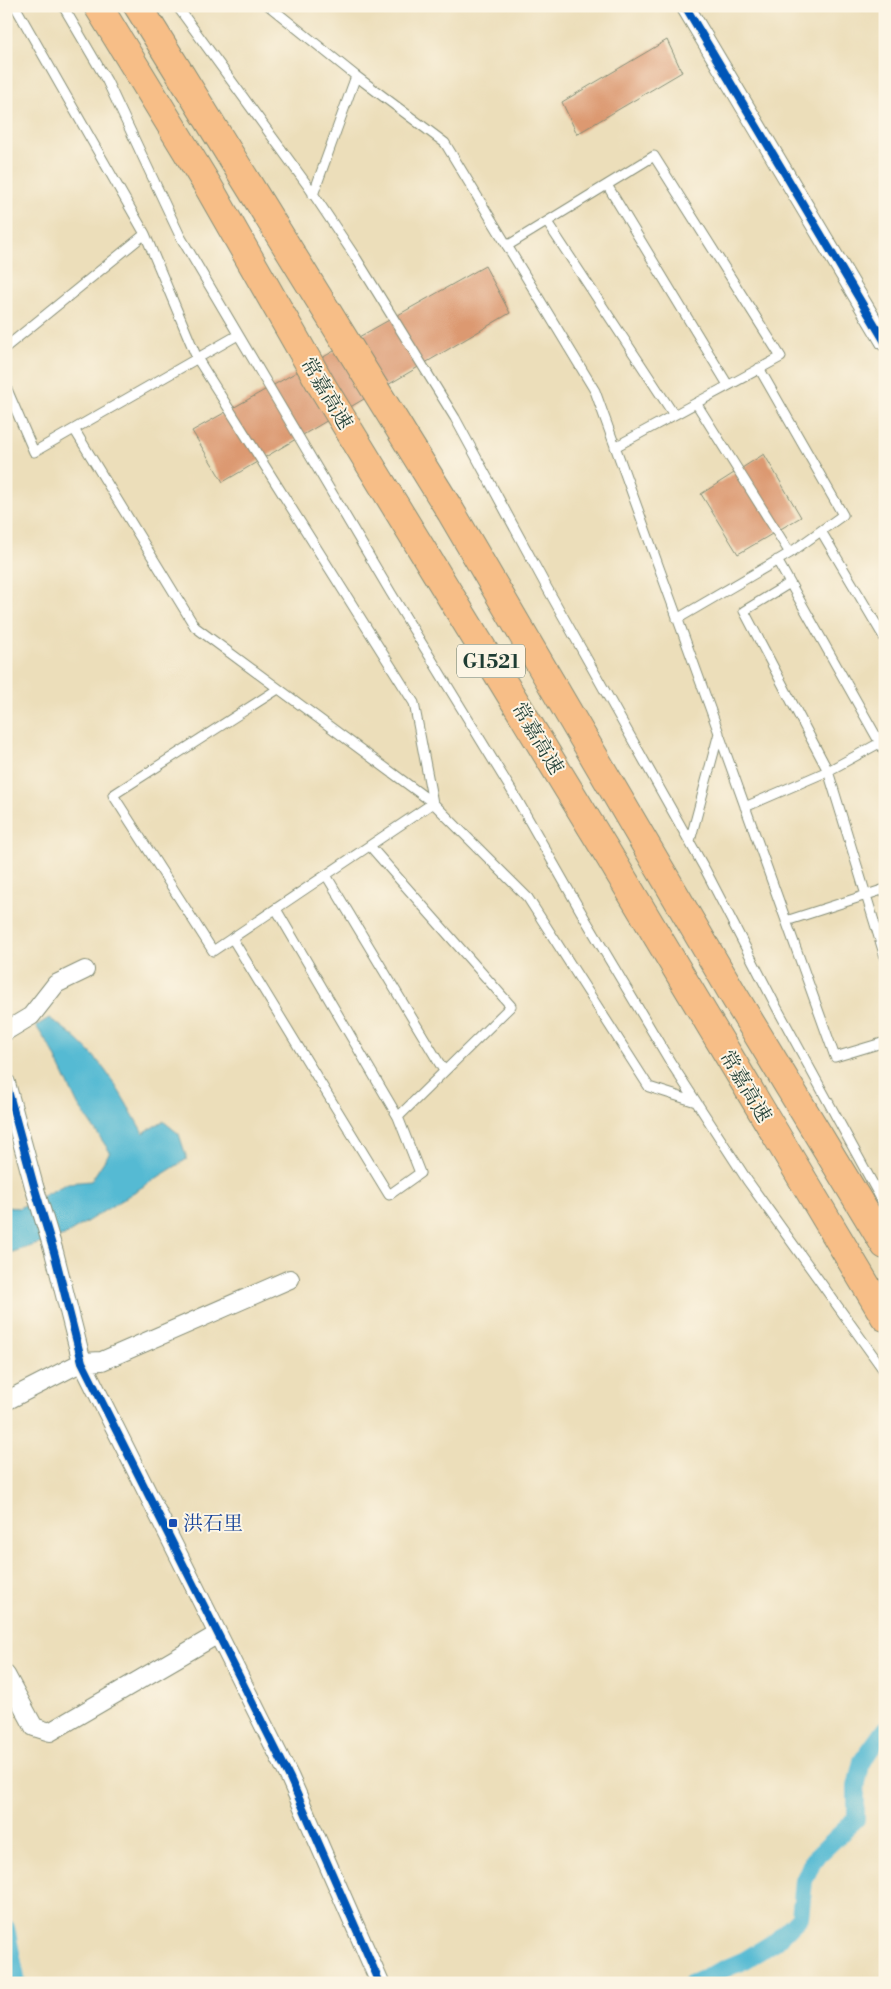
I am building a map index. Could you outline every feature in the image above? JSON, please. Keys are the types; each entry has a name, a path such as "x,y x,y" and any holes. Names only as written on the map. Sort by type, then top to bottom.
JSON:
{"highway":[{"name":"常嘉高速","path":"98,6 208,186 322,386 611,859 885,1317"},
{"name":"常嘉高速","path":"138,6 451,512 733,994 885,1245"}],"street":[{"path":"685,6 885,342"},
{"path":"6,1031 31,1016 56,984 85,970"},
{"path":"6,1083 54,1252 82,1362 290,1778 380,1983"},
{"path":"6,1401 82,1362 102,1361 290,1279"},
{"path":"6,1675 34,1727 50,1732 218,1634"}],"lane":[{"path":"15,6 145,234 197,358 414,703 433,803"},
{"path":"63,6 107,81 180,236 391,593 518,801 666,1055 748,1180 885,1372"},
{"path":"177,6 314,195 356,258 454,418 546,586 690,841 786,1025 885,1206"},
{"path":"269,6 356,76 445,143 595,390 835,1057 885,1042"},
{"path":"314,195 356,76"},
{"path":"507,246 654,156 780,357 615,446"},
{"path":"607,185 728,385"},
{"path":"547,222 674,415"},
{"path":"6,347 145,234"},
{"path":"6,387 34,452 238,335"},
{"path":"677,619 790,553 843,515 759,368"},
{"path":"696,403 790,553"},
{"path":"74,429 195,627 433,803 528,898 649,1087 696,1102"},
{"path":"821,530 885,639"},
{"path":"745,807 884,745 777,560"},
{"path":"790,583 744,611 828,771 885,956"},
{"path":"278,689 113,795 213,951 433,803"},
{"path":"690,841 719,733"},
{"path":"370,846 511,1006 398,1118"},
{"path":"326,875 444,1071"},
{"path":"786,922 885,889"},
{"path":"232,938 389,1195 420,1173 398,1118 276,908"}],"water":[{"path":"49,1018 66,1030 93,1055 114,1083 143,1133 163,1121 179,1134 187,1159 64,1236 6,1254 6,1207 19,1208 68,1183 91,1181 110,1152 78,1105 53,1052 36,1026"}],"building":[{"path":"667,40 682,72 577,134 562,102"},
{"path":"485,266 510,313 223,482 192,431"},
{"path":"764,454 801,517 738,554 701,494"}],"waterway":[{"path":"692,1983 745,1960 776,1941 800,1917 804,1881 813,1860 856,1819 856,1787 862,1761 885,1729"},
{"path":"6,1928 17,1983"}],"cycle path":[{"path":"685,6 885,342"},
{"path":"6,1083 54,1252 82,1362 290,1778 380,1983"}],"place":[{"name":"洪石里","path":"173,1523"}]}
